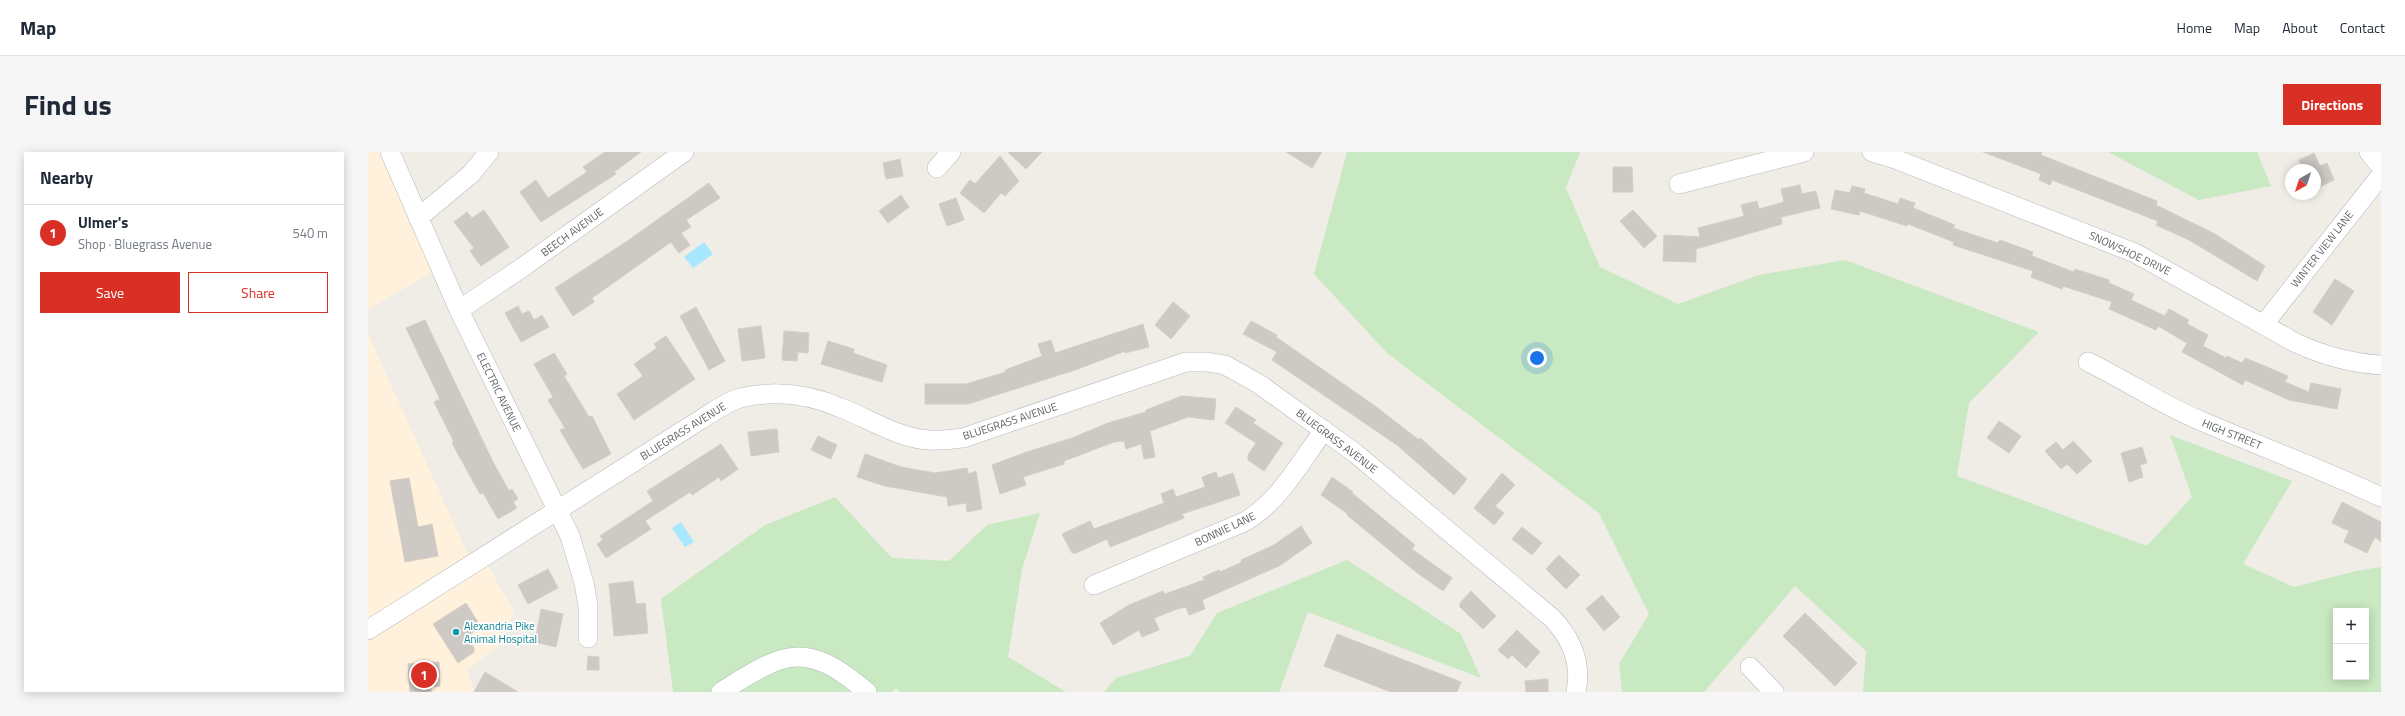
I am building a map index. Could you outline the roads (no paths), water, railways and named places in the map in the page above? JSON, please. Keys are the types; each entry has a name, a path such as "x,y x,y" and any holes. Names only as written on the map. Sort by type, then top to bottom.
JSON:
{"street":[{"name":"ELECTRIC AVENUE","path":"390,152 459,310 570,536 584,583 588,606 588,638"},
{"path":"418,218 471,174 489,152"},
{"name":"BEECH AVENUE","path":"459,310 523,267 684,152"},
{"path":"937,168 952,152"},
{"path":"1679,184 1804,152"},
{"name":"SNOWSHOE DRIVE","path":"1872,152 1895,159 2134,253 2321,355 2360,364 2381,366"},
{"path":"2369,152 2381,167"},
{"name":"WINTER VIEW LANE","path":"2264,324 2381,175"},
{"name":"BLUEGRASS AVENUE","path":"368,630 729,402 761,395 787,394 807,397 842,408 900,434 928,440 942,440 972,434 1186,362 1207,362 1230,367 1324,430 1355,453 1450,531 1558,624 1573,648 1578,660 1576,692"},
{"name":"HIGH STREET","path":"2088,362 2112,373 2146,395 2199,420 2333,474 2381,497"},
{"name":"BONNIE LANE","path":"1094,585 1244,522 1258,514 1276,496 1324,430"},
{"path":"720,692 754,670 797,656 815,659 833,666 867,692"},
{"path":"1750,667 1774,692"}],"water":[{"path":"704,242 713,254 693,268 684,257"},
{"path":"681,522 694,542 685,547 672,528"}],"place":[{"name":"Alexandria Pike Animal Hospital","path":"456,632"},
{"name":"Ulmer's","path":"424,675"}]}
